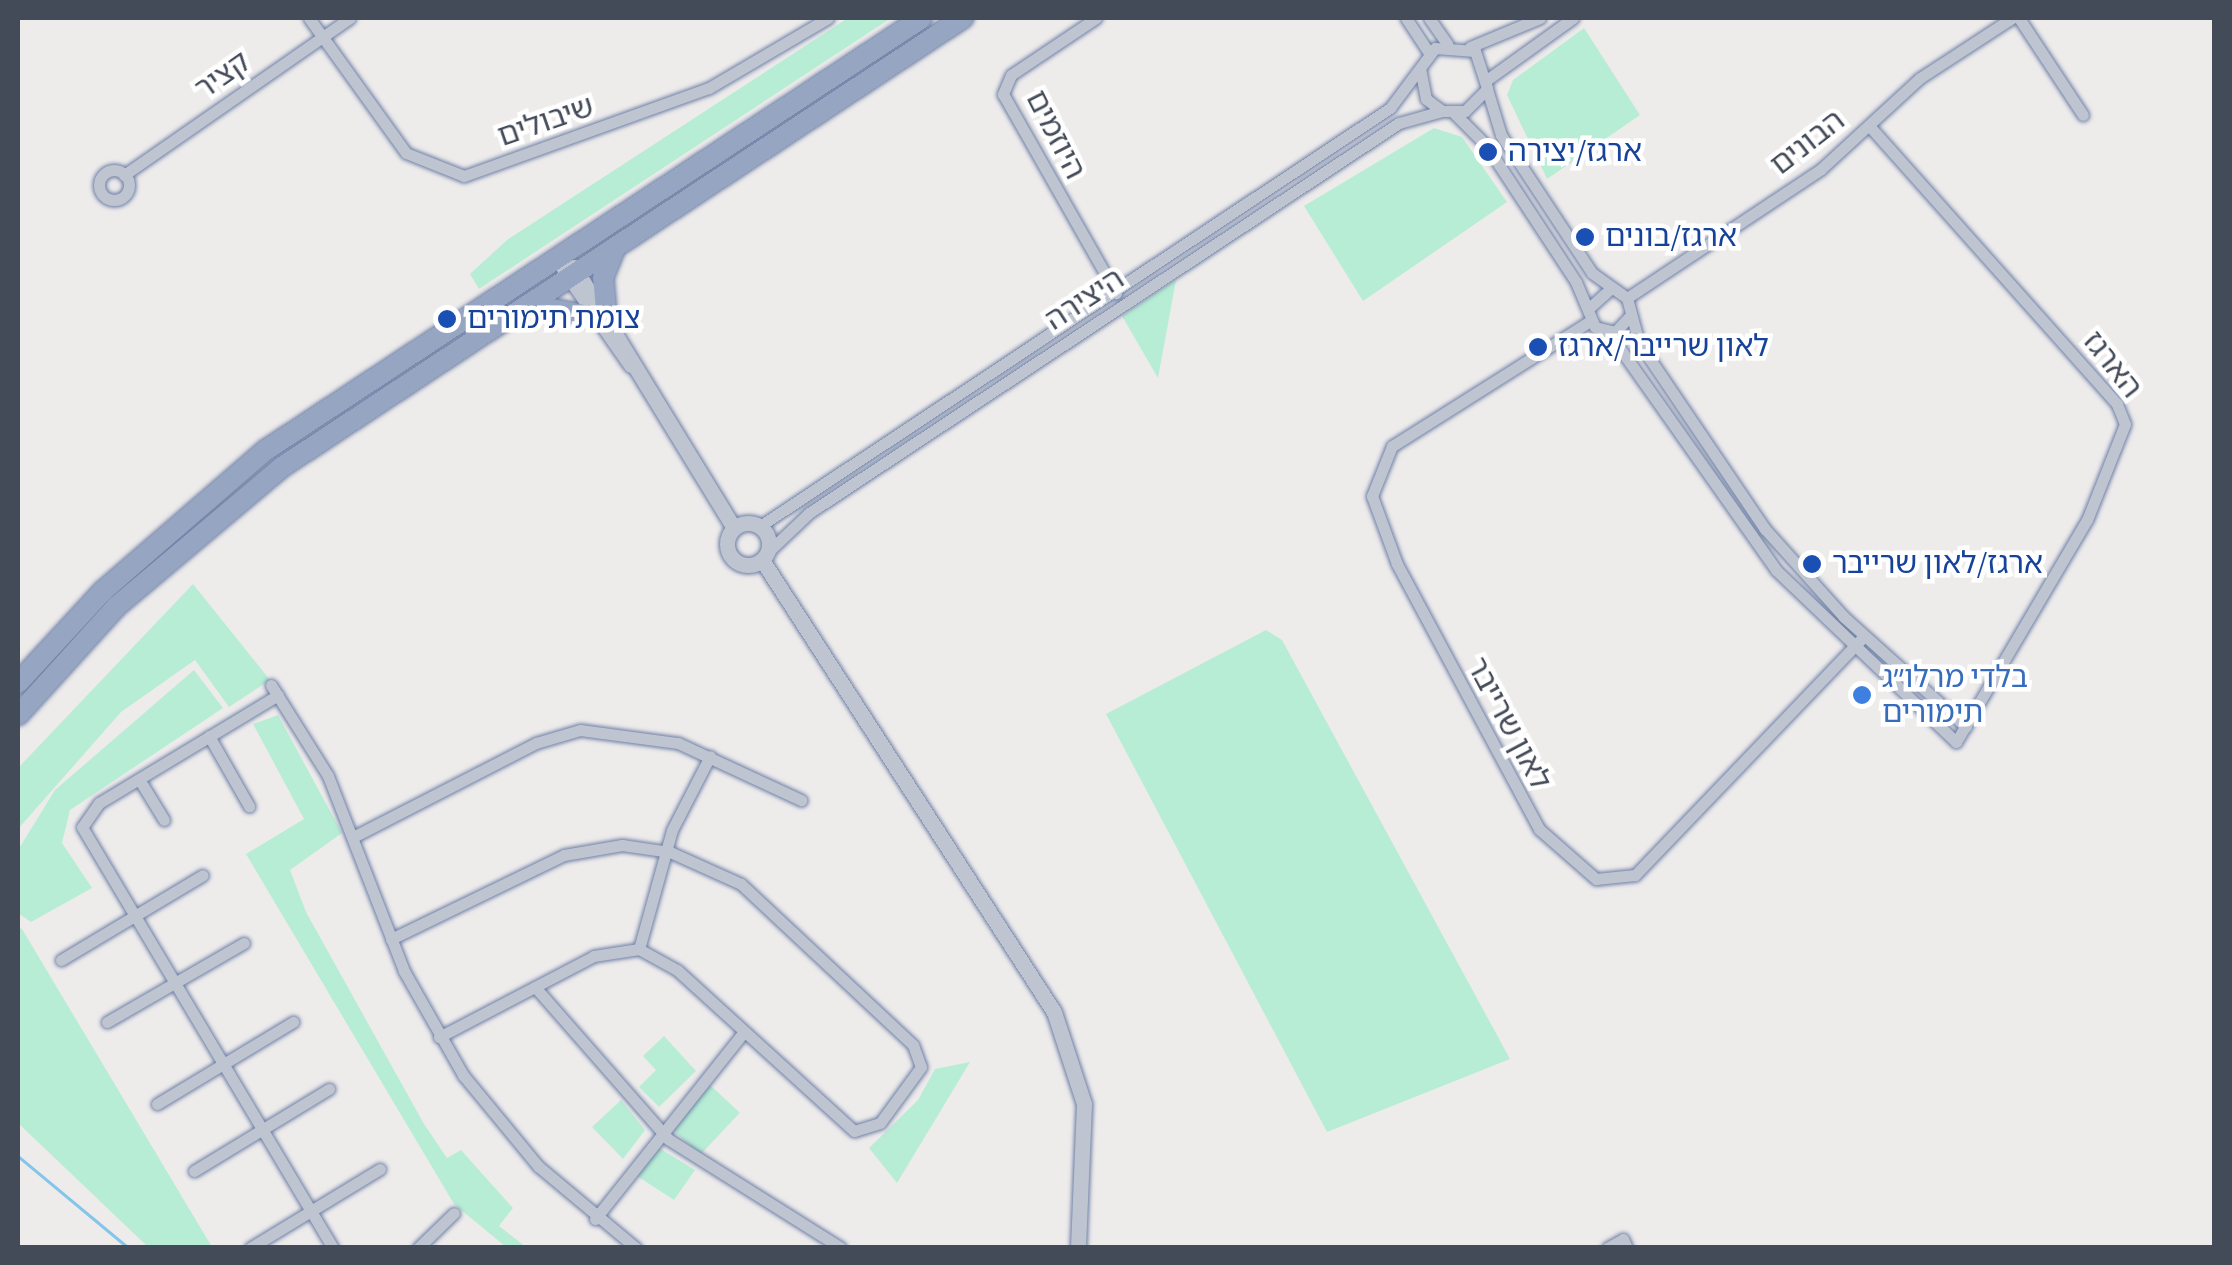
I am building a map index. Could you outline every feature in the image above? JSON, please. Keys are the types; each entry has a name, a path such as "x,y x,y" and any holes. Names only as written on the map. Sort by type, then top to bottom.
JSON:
{"highway":[{"path":"18,684 103,591 255,459 922,18"},
{"path":"18,715 118,606 220,515 524,307 963,18"},
{"path":"524,307 554,304 600,313 604,272 620,244"}],"street":[{"name":"שיבולים","path":"308,18 406,153 464,176 709,88 828,18"},
{"name":"קציר","path":"124,174 350,18"},
{"name":"היוזמים","path":"1096,18 1024,64 1004,94 1124,305"},
{"path":"1406,18 1430,52"},
{"path":"1429,18 1447,44"},
{"path":"1540,18 1470,48 1447,44 1430,52 1420,69 1426,99 1448,112 1486,145 1589,315 1609,333 1631,312"},
{"path":"1448,112 1573,18"},
{"path":"2016,18 2083,116"},
{"name":"הבונים","path":"1626,298 1821,169 1940,64 2016,18"},
{"path":"1470,48 1487,84 1501,135 1610,290 1626,298 1639,343 1744,500 1864,636 1966,727"},
{"name":"היצירה","path":"760,526 1390,108 1420,69"},
{"name":"היצירה","path":"760,559 809,512 1400,123 1448,112"},
{"name":"הארגז","path":"1609,333 1751,540 1852,650 1956,742 2088,520 2125,424 2117,404 1869,126"},
{"path":"559,255 661,404 734,528 729,552 760,559"},
{"name":"לאון שרייבר","path":"1610,290 1589,315 1392,446 1372,496 1397,564 1539,830 1596,880 1635,876 1864,636"},
{"path":"734,528 760,526 760,559 776,587 1054,1012 1084,1104 1078,1248"},
{"path":"333,1248 82,827 91,809 209,736 274,690 352,837 391,939 440,1037 516,1141 594,1219 636,1248"},
{"path":"352,837 564,732 655,738 710,756 801,800"},
{"path":"209,736 249,806"},
{"path":"640,949 666,851 710,756"},
{"path":"138,779 164,820"},
{"path":"391,939 564,855 602,845 666,851 741,884 913,1045 921,1068 862,1134 640,949 594,956 440,1037"},
{"path":"61,960 204,875"},
{"path":"107,1022 244,943"},
{"path":"535,987 660,1132 820,1243 841,1248"},
{"path":"157,1104 293,1022"},
{"path":"594,1219 744,1032"},
{"path":"194,1171 330,1089"},
{"path":"250,1248 380,1170"},
{"path":"418,1248 454,1213"},
{"path":"1607,1248 1623,1239 1628,1248"}],"green space":[{"path":"848,18 891,18 479,289 470,274 507,240"},
{"path":"1584,28 1640,115 1547,179 1507,95 1513,80"},
{"path":"1434,128 1462,137 1507,202 1363,301 1304,206"},
{"path":"1176,280 1158,378 1122,316"},
{"path":"193,584 270,680 229,707 195,660 121,712 18,829 18,768"},
{"path":"1266,630 1282,640 1510,1059 1327,1132 1106,714"},
{"path":"194,670 223,708 70,810 62,843 92,888 31,922 18,913 18,850 55,790"},
{"path":"278,715 342,833 290,870 306,912 424,1124 447,1158 461,1150 513,1208 499,1226 526,1247 506,1247 454,1204 246,854 304,819 253,724"},
{"path":"18,927 212,1247 148,1247 18,1123"},
{"path":"664,1036 696,1071 659,1107 639,1087 656,1070 643,1056"},
{"path":"970,1062 897,1183 869,1148 918,1100 935,1069"},
{"path":"709,1084 740,1113 700,1155 669,1126"},
{"path":"621,1100 645,1130 623,1159 592,1127"},
{"path":"659,1148 695,1170 674,1200 634,1174"}],"waterway":[{"path":"18,1156 129,1248"}],"place":[{"name":"ארגז/יצירה","path":"1488,152"},
{"name":"ארגז/בונים","path":"1585,237"},
{"name":"צומת תימורים","path":"447,319"},
{"name":"לאון שרייבר/ארגז","path":"1538,347"},
{"name":"ארגז/לאון שרייבר","path":"1812,564"},
{"name":"בלדי מרלו״ג תימורים","path":"1862,695"}]}
